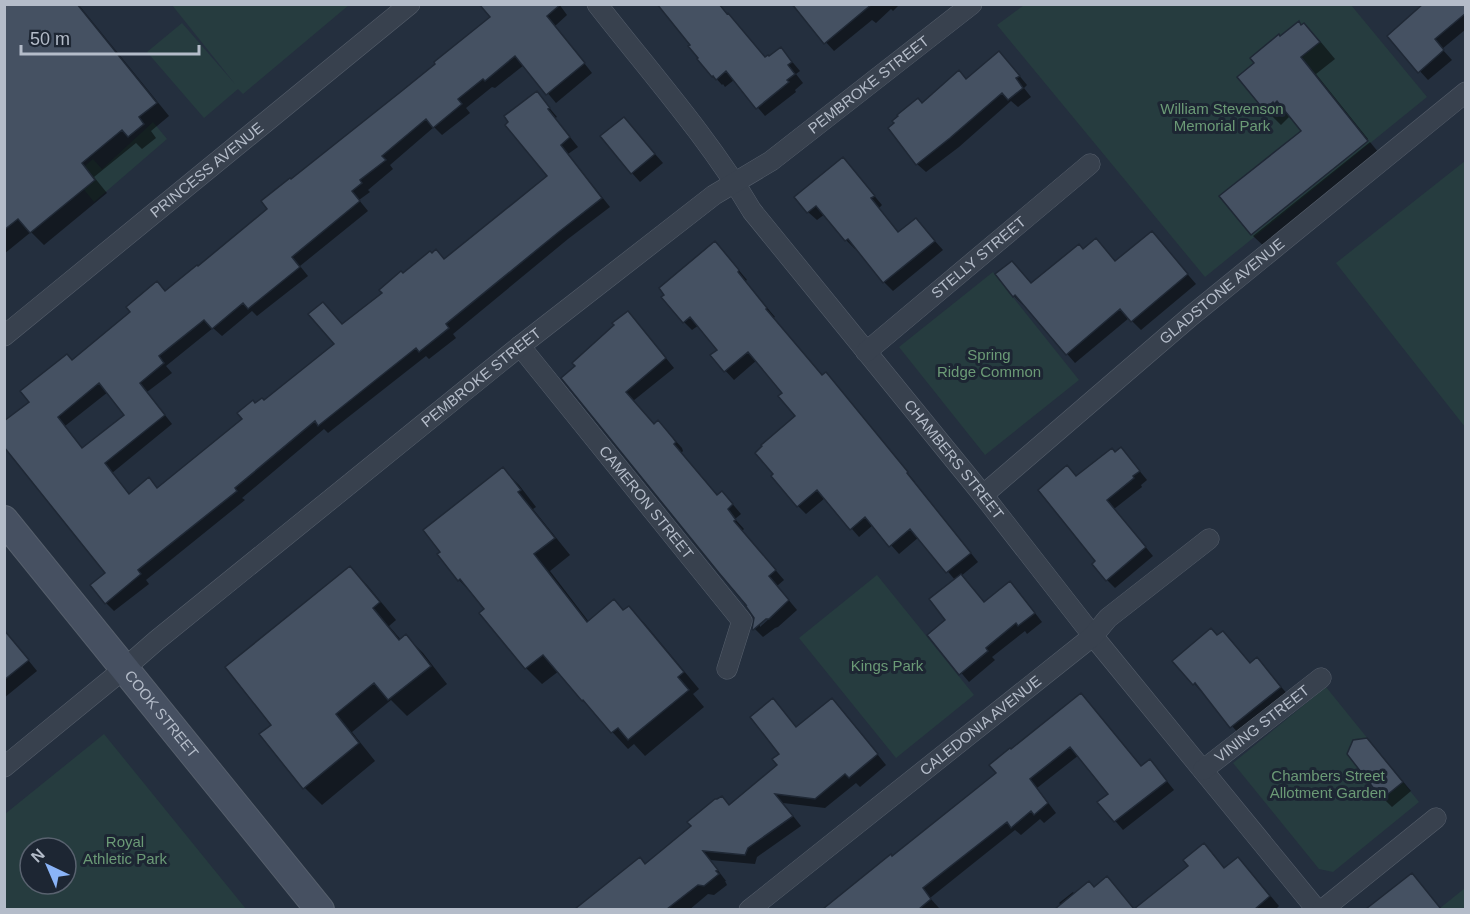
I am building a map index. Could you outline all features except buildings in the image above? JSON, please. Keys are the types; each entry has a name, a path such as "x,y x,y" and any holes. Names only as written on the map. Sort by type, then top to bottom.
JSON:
{"main road":[{"name":"COOK STREET","path":"4,520 320,909"}],"street":[{"name":"PRINCESS AVENUE","path":"4,336 410,4"},
{"name":"CHAMBERS STREET","path":"597,4 713,150 752,211 1093,636 1317,909"},
{"name":"PEMBROKE STREET","path":"4,767 520,346 714,195 771,161 972,4"},
{"name":"GLADSTONE AVENUE","path":"982,495 1184,323 1466,92"},
{"name":"STELLY STREET","path":"867,352 1090,164"},
{"name":"CAMERON STREET","path":"520,346 742,621 727,669"},
{"name":"CALEDONIA AVENUE","path":"749,909 1093,636 1108,618 1209,539"},
{"name":"VINING STREET","path":"1203,770 1321,678"},
{"path":"1322,909 1436,818"}],"green space":[{"path":"172,5 349,5 243,94 238,89 204,118 147,52 182,23 235,84"},
{"name":"William Stevenson Memorial Park","path":"1024,5 1351,5 1427,97 1205,277 997,25"},
{"path":"153,122 167,139 94,202 73,176 93,159 102,169"},
{"path":"1465,161 1465,427 1336,263"},
{"name":"Spring Ridge Common","path":"993,272 1079,380 985,455 899,347"},
{"name":"Kings Park","path":"877,575 974,695 896,758 799,638"},
{"name":"Chambers Street Allotment Garden","path":"1326,687 1419,802 1333,872 1319,869 1233,763"},
{"name":"Royal Athletic Park","path":"104,734 246,909 5,909 5,814"},
{"path":"1465,888 1465,909 1439,909"}]}
